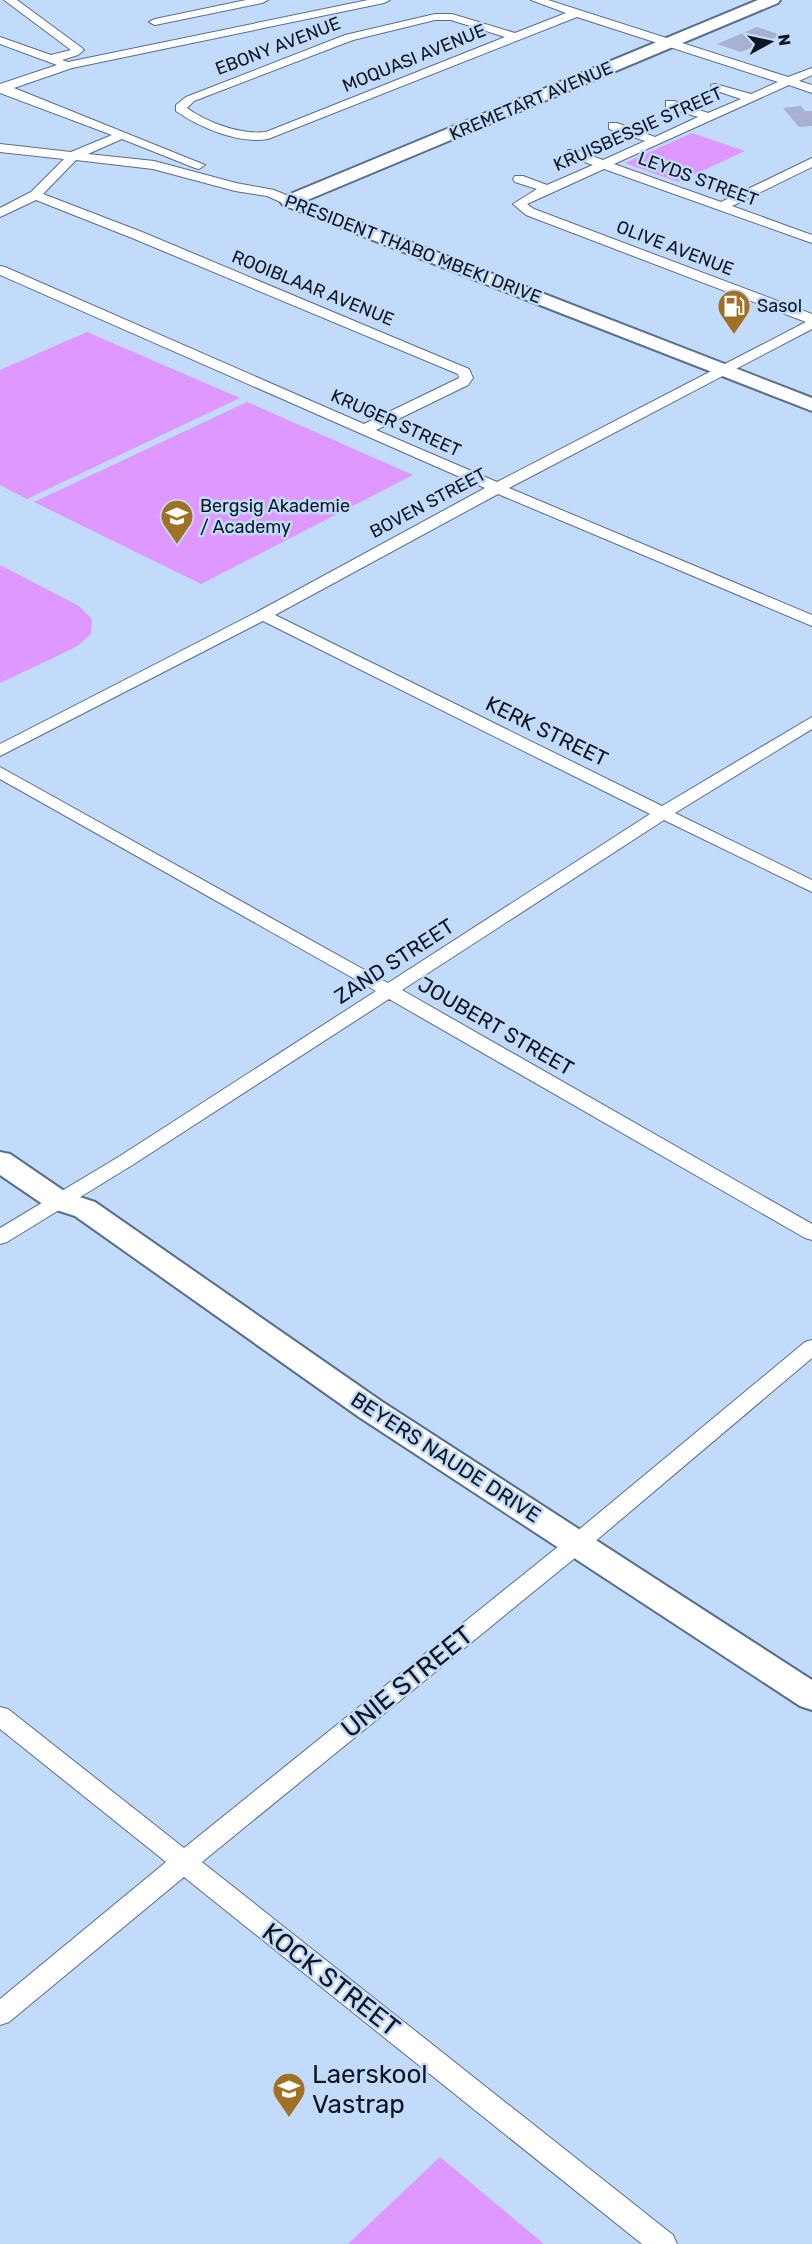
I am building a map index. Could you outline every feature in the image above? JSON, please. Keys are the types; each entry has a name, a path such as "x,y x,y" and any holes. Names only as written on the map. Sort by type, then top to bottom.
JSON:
{"street":[{"path":"10,0 78,50 52,59"},
{"path":"155,22 228,3 262,0"},
{"path":"1,88 69,65 384,0"},
{"path":"537,0 812,89"},
{"name":"KREMETART AVENUE","path":"289,201 772,0"},
{"path":"228,3 261,26"},
{"name":"MOQUASI AVENUE","path":"266,136 576,13"},
{"name":"EBONY AVENUE","path":"266,136 237,133 189,115 180,108 190,99 349,37 435,17 452,17 516,37"},
{"path":"0,39 69,65"},
{"name":"KRUISBESSIE STREET","path":"525,209 519,204 524,200 812,71"},
{"path":"715,87 751,98"},
{"path":"1,88 270,193"},
{"path":"670,104 709,117"},
{"path":"613,126 655,141"},
{"path":"0,213 16,207 35,195 74,156 122,135"},
{"name":"PRESIDENT THABO MBEKI DRIVE","path":"0,148 161,166 235,187 270,193 812,405"},
{"name":"LEYDS STREET","path":"572,153 812,239"},
{"path":"721,207 812,162"},
{"path":"519,179 547,189"},
{"name":"ROOIBLAAR AVENUE","path":"35,195 464,372 466,378 463,382 364,430"},
{"name":"OLIVE AVENUE","path":"525,209 812,319"},
{"name":"KRUGER STREET","path":"0,270 497,488 812,621"},
{"name":"BOVEN STREET","path":"0,751 263,615 497,488 812,324"},
{"name":"KERK STREET","path":"263,615 812,886"},
{"name":"ZAND STREET","path":"0,1237 72,1200 663,813 812,722"},
{"name":"JOUBERT STREET","path":"0,771 812,1233"},
{"name":"BEYERS NAUDE DRIVE","path":"0,1142 72,1200 370,1409 812,1697"},
{"name":"BEYERS NAUDE DRIVE","path":"0,1161 72,1200"},
{"name":"UNIE STREET","path":"0,2014 578,1543 812,1347"},
{"name":"KOCK STREET","path":"0,1716 663,2244"}],"shaded area":[{"path":"692,133 745,151 678,182 625,163"},
{"path":"87,332 240,398 27,499 0,485 0,370"},
{"path":"247,402 413,475 201,584 34,502"},
{"path":"0,565 79,606 92,619 91,634 76,647 0,683"},
{"path":"440,2157 544,2244 348,2244"}],"building":[{"path":"757,27 781,35 741,52 717,44"},
{"path":"801,106 805,111 812,111 812,126 799,127 783,108"}],"place":[{"name":"Sasol","path":"734,335"},
{"name":"Bergsig Akademie / Academy","path":"177,545"},
{"name":"Laerskool Vastrap","path":"289,2118"}]}
